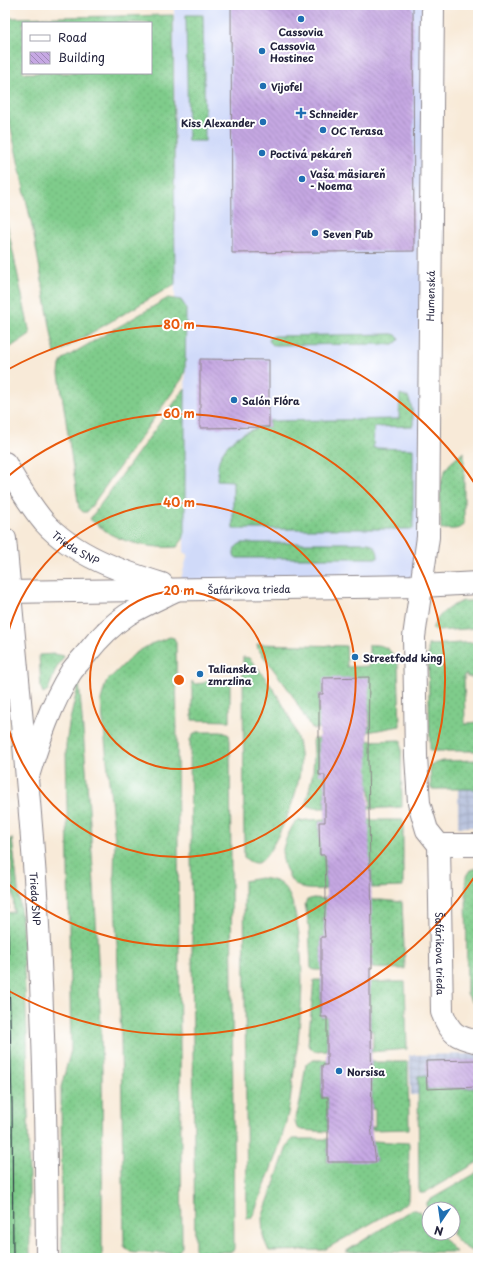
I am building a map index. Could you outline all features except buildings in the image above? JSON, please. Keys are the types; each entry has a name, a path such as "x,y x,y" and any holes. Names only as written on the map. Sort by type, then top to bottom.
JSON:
{"street":[{"name":"Humenská","path":"421,586 428,537 433,5"},
{"name":"Trieda SNP","path":"5,463 35,510 46,523 70,544 103,562 178,589"},
{"name":"Trieda SNP","path":"5,539 7,592 28,776 37,904 44,1048 48,1258"},
{"name":"Šafárikova trieda","path":"7,592 421,586 478,583"},
{"path":"421,586 414,637 418,790 422,817 427,830 439,846 478,845"},
{"path":"28,776 51,709 72,670 111,627 127,615 178,589"},
{"name":"Šafárikova trieda","path":"439,846 442,1012 448,1026 455,1034 478,1042"}],"shaded area":[{"path":"174,5 433,5 421,586 178,589 188,554 184,553 186,310 181,300 175,299"},
{"path":"478,787 478,827 458,827 458,788"},
{"path":"478,1054 478,1094 411,1095 409,1055"}],"green space":[{"path":"173,15 175,284 55,354 34,236 5,100 5,18"},
{"path":"186,15 203,15 205,141 188,141"},
{"path":"5,214 30,334 5,351"},
{"path":"168,298 181,300 186,310 185,371 182,379 90,508 87,512 83,512 79,508 59,374 60,365 63,359"},
{"path":"396,335 399,339 393,344 273,345 269,341 270,338 274,336"},
{"path":"185,388 185,532 183,539 177,547 160,547 143,545 117,538 90,519"},
{"path":"400,394 408,397 410,401 413,426 374,427 373,448 413,449 413,529 233,529 233,481 217,480 218,466 223,451 240,435 254,429 269,427 269,421 399,419"},
{"path":"464,452 464,524 457,529 441,529 440,490 443,475 450,464"},
{"path":"242,543 369,543 376,549 378,558 237,558 234,556 236,547"},
{"path":"463,601 478,601 478,628 438,631 432,629 440,615"},
{"path":"170,637 174,638 176,643 182,1247 177,1253 135,1253 130,1252 124,1246 121,1038 114,874 115,841 101,700 106,682 134,654 151,644"},
{"path":"478,642 478,677 467,677 467,674 464,675 465,725 468,723 478,722 478,751 430,751 428,645"},
{"path":"257,644 346,646 347,667 369,666 369,645 380,645 387,648 398,664 400,726 367,732 367,727 370,726 369,709 319,694 318,711 324,711 324,728 313,729 309,725 286,686 258,649"},
{"path":"55,654 64,656 56,669 48,690 43,693 41,688 39,655"},
{"path":"243,657 249,658 274,690 288,714 298,740 300,753 298,782 288,815 271,849 260,862 256,863 249,861 244,857"},
{"path":"207,680 230,680 230,721 192,720 192,681 194,684 204,683"},
{"path":"79,682 90,827 101,1022 102,1258 62,1258 61,1087 71,1050 66,745 69,724"},
{"path":"197,732 223,732 229,735 230,741 234,1248 231,1252 198,1252 195,1249 190,740"},
{"path":"313,739 324,739 319,743 319,774 325,775 325,808 312,807 306,804 313,772"},
{"path":"401,740 402,807 368,809 368,806 371,806 370,789 368,789 367,741"},
{"path":"478,760 478,789 431,789 430,765 442,761"},
{"path":"325,819 325,822 319,822 320,855 325,855 326,889 304,889 293,882 285,867 282,854 285,842 296,821"},
{"path":"368,820 403,820 403,887 372,888 371,870 369,870"},
{"path":"12,838 22,923 27,1033 30,1258 5,1258 5,913 14,912 10,839"},
{"path":"478,868 478,1008 471,1001 467,993 466,876 470,870"},
{"path":"260,878 278,882 289,894 297,922 300,940 302,996 297,1052 285,1126 273,1164 254,1213 251,1218 247,1218 244,881"},
{"path":"313,898 326,899 326,917 323,918 323,921 326,922 326,937 321,937 321,953 326,970 314,970 311,968 309,926 305,904 307,900"},
{"path":"369,900 402,902 405,969 372,968 370,921 372,921 372,917 369,916"},
{"path":"314,980 327,980 321,985 321,1017 327,1017 327,1050 314,1051 308,1045"},
{"path":"370,982 405,982 407,1049 371,1052 371,1049 373,1048 373,1031 370,1031"},
{"path":"314,1060 327,1060 327,1065 322,1065 322,1097 328,1097 328,1132 302,1130 297,1128 295,1121 300,1102 306,1064"},
{"path":"371,1062 408,1062 409,1129 372,1130 372,1127 375,1127 375,1109 372,1109"},
{"path":"427,1075 427,1089 478,1088 478,1162 424,1193 420,1193 418,1076"},
{"path":"293,1139 328,1139 327,1162 376,1161 376,1159 372,1159 372,1141 409,1143 407,1203 324,1250 269,1251 263,1235 262,1218 288,1144"},
{"path":"478,1172 478,1252 474,1252 466,1248 458,1241 461,1241 461,1201 428,1201"},
{"path":"411,1210 414,1210 421,1213 421,1241 446,1241 456,1252 345,1252"}],"tram line":[{"path":"5,870 12,1104 13,1258"}],"place":[{"name":"Cassovia","path":"301,19"},
{"name":"Cassovia Hostinec","path":"262,51"},
{"name":"Vijofel","path":"263,86"},
{"name":"Schneider","path":"301,113"},
{"name":"Kiss Alexander","path":"263,122"},
{"name":"OC Terasa","path":"323,130"},
{"name":"Poctivá pekáreň","path":"262,153"},
{"name":"Vaša mäsiareň - Noema","path":"302,179"},
{"name":"Seven Pub","path":"315,233"},
{"name":"Salón Flóra","path":"234,400"},
{"name":"Streetfodd king","path":"355,657"},
{"name":"Talianska zmrzlina","path":"200,674"},
{"name":"Norsisa","path":"339,1071"}]}
